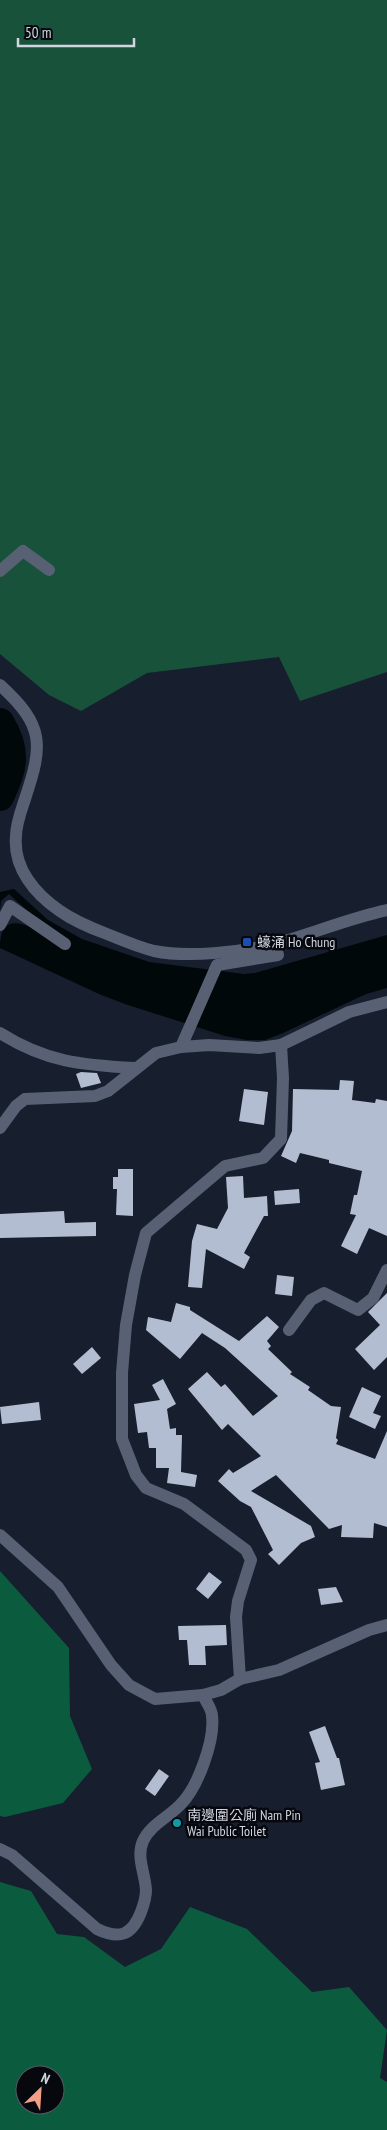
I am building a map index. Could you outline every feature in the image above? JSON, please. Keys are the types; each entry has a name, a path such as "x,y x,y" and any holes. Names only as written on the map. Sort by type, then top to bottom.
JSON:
{"street":[{"path":"0,571 23,551 49,570"},
{"path":"0,685 19,704 33,726 37,739 38,753 35,768 18,820 16,836 17,855 22,872 34,888 47,902 67,916 95,929 154,951 218,953 274,944 366,914 387,910"},
{"path":"0,925 10,906 65,944"},
{"path":"181,1047 217,965 278,956 274,944"},
{"path":"0,1128 16,1106 25,1099 95,1096 108,1090 156,1053 181,1047 209,1045 258,1048 281,1045 349,1012 387,1002"},
{"path":"0,1033 35,1052 59,1060 85,1065 135,1068"},
{"path":"240,1679 236,1617 238,1601 251,1560 250,1555 246,1550 184,1504 146,1488 136,1475 122,1439 122,1373 126,1325 135,1275 146,1233 225,1166 263,1158 281,1139 284,1078 280,1058 281,1045"},
{"path":"289,1330 311,1300 324,1293 358,1310 373,1298 387,1270"},
{"path":"0,1535 58,1587 111,1665 129,1685 155,1699 203,1696 221,1690 240,1679 279,1670 369,1630 387,1624"},
{"path":"0,1849 12,1855 97,1929 113,1935 130,1931 137,1922 145,1901 146,1888 140,1855 143,1841 153,1827 186,1799 206,1755 212,1731 212,1714 203,1696"}],"green space":[{"path":"0,0 387,0 387,672 300,701 279,657 147,673 81,711 49,695 0,654"},
{"path":"0,1571 69,1648 70,1716 92,1769 63,1803 5,1817 0,1816"},
{"path":"0,1882 31,1891 57,1934 84,1937 125,1967 161,1949 190,1907 247,1929 312,1992 349,1987 387,2030 380,2078 387,2082 387,2130 0,2130"}],"shaded area":[{"path":"14,889 48,920 82,939 149,962 244,974 255,973 387,935 387,988 366,994 265,1040 247,1040 225,1036 99,994 0,948 2,933 8,925 16,923 36,930 66,949 70,941 31,914 9,894 1,901 0,911 0,892"}],"building":[{"path":"81,1072 97,1073 101,1083 81,1088 76,1074"},
{"path":"340,1080 354,1081 352,1100 375,1103 376,1099 387,1101 387,1236 369,1228 357,1254 341,1246 356,1215 350,1214 354,1195 357,1195 362,1171 329,1163 329,1160 300,1153 296,1163 281,1156 292,1131 293,1089 339,1090"},
{"path":"244,1089 268,1092 264,1125 239,1121"},
{"path":"118,1169 133,1169 133,1216 116,1215 117,1189 113,1189 113,1177 118,1177"},
{"path":"243,1176 244,1198 267,1196 268,1216 264,1216 244,1253 250,1257 244,1269 206,1249 202,1288 188,1287 192,1241 197,1224 217,1229 228,1208 226,1177"},
{"path":"299,1189 300,1203 275,1205 274,1191"},
{"path":"64,1211 65,1223 96,1222 96,1236 0,1238 0,1214"},
{"path":"277,1275 294,1277 292,1296 275,1294"},
{"path":"387,1293 387,1357 374,1370 355,1349 380,1325 368,1312"},
{"path":"176,1303 190,1307 190,1310 239,1341 267,1316 279,1327 267,1341 271,1346 268,1349 292,1372 290,1374 310,1387 308,1390 331,1406 341,1407 336,1444 375,1459 387,1431 387,1527 374,1523 373,1538 341,1537 342,1525 329,1529 276,1475 251,1491 311,1526 315,1537 301,1543 279,1565 268,1554 273,1550 251,1507 240,1501 218,1481 229,1469 233,1473 261,1456 228,1424 222,1430 188,1389 207,1372 221,1387 225,1384 253,1416 278,1396 225,1348 202,1333 180,1359 146,1330 148,1317 171,1322"},
{"path":"92,1347 101,1358 82,1374 73,1364"},
{"path":"163,1379 176,1404 167,1409 170,1429 176,1428 176,1435 182,1435 181,1472 197,1475 195,1487 167,1483 169,1468 156,1468 156,1448 149,1448 147,1432 138,1433 134,1404 160,1400 152,1385"},
{"path":"362,1387 381,1396 373,1413 381,1416 375,1429 349,1417"},
{"path":"39,1402 41,1420 2,1424 0,1407"},
{"path":"209,1572 222,1582 208,1599 196,1589"},
{"path":"336,1587 343,1602 321,1605 318,1589"},
{"path":"226,1625 227,1645 205,1646 206,1665 189,1665 187,1640 179,1640 178,1626"},
{"path":"325,1726 337,1758 339,1758 345,1785 321,1790 315,1763 320,1762 309,1732"},
{"path":"159,1769 169,1776 155,1796 145,1789"}],"waterway":[{"path":"0,722 6,732 12,751 11,768 0,797"}],"place":[{"name":"蠔涌 Ho Chung","path":"247,942"},
{"name":"南邊圍公廁 Nam Pin Wai Public Toilet","path":"177,1823"}]}
